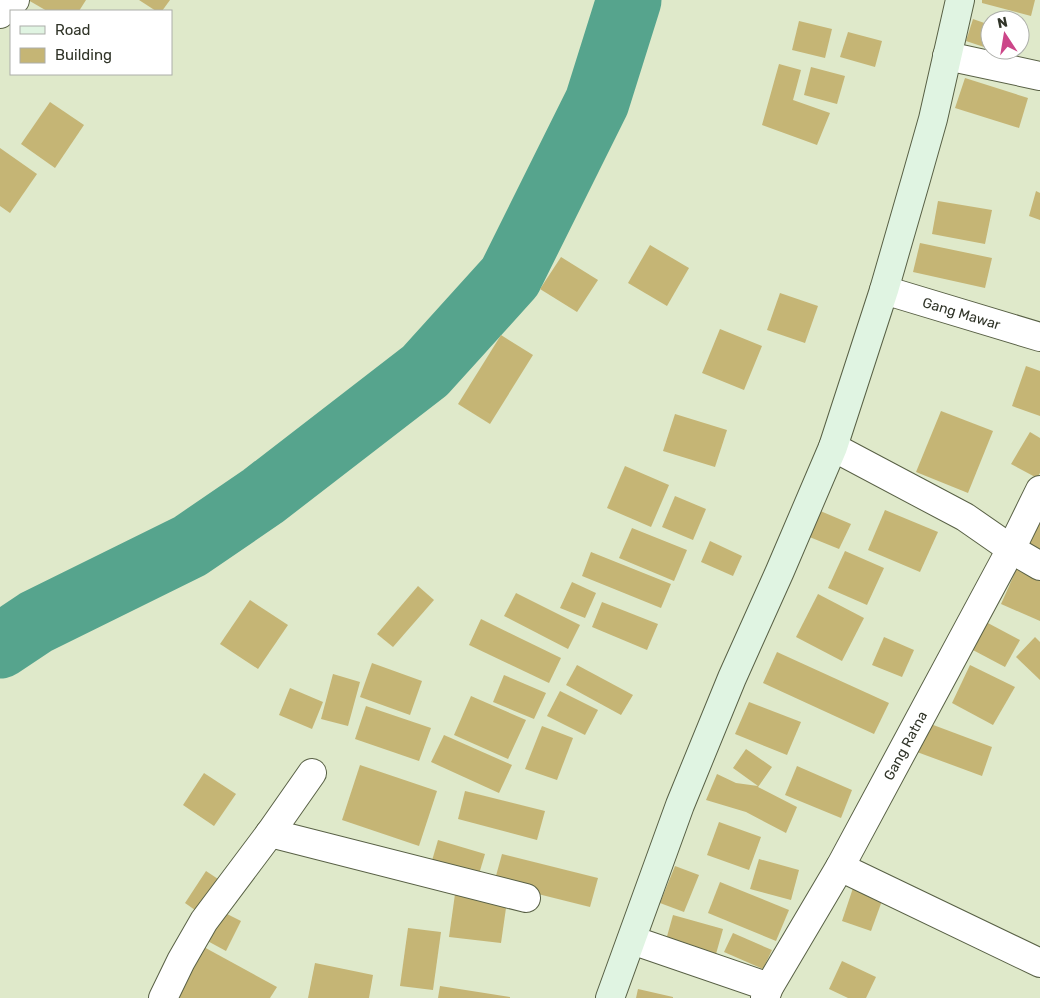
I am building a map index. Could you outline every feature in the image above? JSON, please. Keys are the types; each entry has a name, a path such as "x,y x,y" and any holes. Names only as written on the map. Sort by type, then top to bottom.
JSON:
{"street":[{"path":"0,14 15,0"},
{"path":"610,998 680,805 732,678 833,447 884,290 933,119 960,0"},
{"path":"947,56 1040,76"},
{"name":"Gang Mawar","path":"884,290 1040,336"},
{"path":"833,447 965,517 1010,549 1040,566"},
{"name":"Gang Ratna","path":"767,993 840,867 1040,490"},
{"path":"163,998 181,961 204,921 312,773"},
{"path":"270,833 526,898"},
{"path":"840,867 1040,962"},
{"path":"632,940 767,993"}],"building":[{"path":"28,0 86,0 80,10 45,10"},
{"path":"139,0 170,0 163,10 154,10"},
{"path":"982,0 1035,0 1031,16 1030,10 1008,10 982,3"},
{"path":"973,19 980,21 980,46 966,41"},
{"path":"799,21 832,29 825,58 792,50"},
{"path":"848,32 882,41 875,67 840,57"},
{"path":"779,64 801,70 793,100 830,113 817,145 762,125"},
{"path":"811,67 845,76 837,104 804,95"},
{"path":"965,78 1028,98 1019,128 955,108"},
{"path":"50,102 84,125 55,168 21,144"},
{"path":"0,148 37,174 10,213 0,206"},
{"path":"1036,191 1040,193 1040,220 1029,216"},
{"path":"938,201 992,210 985,244 932,234"},
{"path":"920,243 992,258 985,288 913,272"},
{"path":"650,245 689,268 667,306 628,283"},
{"path":"561,257 598,280 577,312 540,289"},
{"path":"780,293 818,306 805,343 767,330"},
{"path":"720,329 762,346 744,390 702,373"},
{"path":"501,335 533,355 490,424 458,404"},
{"path":"1026,366 1040,371 1040,416 1012,406"},
{"path":"941,411 993,431 968,493 916,472"},
{"path":"675,414 727,430 715,467 663,451"},
{"path":"1030,432 1040,438 1040,473 1037,478 1011,464"},
{"path":"625,466 669,485 651,527 607,508"},
{"path":"675,496 706,509 693,540 662,527"},
{"path":"818,510 851,524 839,549 807,536"},
{"path":"885,510 938,532 920,572 868,550"},
{"path":"1040,518 1040,557 1023,549"},
{"path":"632,528 687,550 674,581 619,558"},
{"path":"710,541 742,556 733,576 701,562"},
{"path":"845,551 884,568 867,605 828,588"},
{"path":"591,552 671,584 661,608 582,576"},
{"path":"1018,566 1040,576 1040,621 1001,604"},
{"path":"572,582 596,593 585,618 560,608"},
{"path":"418,586 434,600 393,647 377,634"},
{"path":"516,593 580,625 568,649 504,616"},
{"path":"818,594 864,618 842,661 796,637"},
{"path":"250,600 288,625 258,669 220,644"},
{"path":"602,602 658,624 647,650 592,627"},
{"path":"481,619 561,658 549,683 469,645"},
{"path":"986,622 1020,640 1005,667 971,649"},
{"path":"884,637 914,650 902,677 872,665"},
{"path":"1035,637 1040,642 1040,680 1016,657"},
{"path":"777,652 889,703 874,734 763,683"},
{"path":"372,663 422,681 410,715 360,697"},
{"path":"577,665 633,695 621,715 566,685"},
{"path":"970,665 1015,687 993,725 952,703"},
{"path":"333,674 360,682 348,726 321,719"},
{"path":"504,675 546,693 534,719 493,702"},
{"path":"290,688 323,702 312,729 279,715"},
{"path":"560,691 598,710 585,735 547,716"},
{"path":"471,696 526,720 508,759 454,735"},
{"path":"749,702 801,722 787,755 735,734"},
{"path":"366,706 431,728 419,761 355,739"},
{"path":"928,723 992,747 982,776 917,752"},
{"path":"542,726 573,738 557,780 525,769"},
{"path":"444,735 512,765 499,793 431,762"},
{"path":"746,749 772,767 758,787 797,807 786,833 746,812 706,800 717,774 736,783 758,786 733,768"},
{"path":"360,765 437,791 419,846 342,820"},
{"path":"797,766 852,790 841,818 785,795"},
{"path":"204,773 236,794 214,826 183,805"},
{"path":"465,791 545,811 537,840 458,819"},
{"path":"719,822 761,837 749,870 707,855"},
{"path":"438,840 485,854 476,884 429,871"},
{"path":"502,854 598,878 590,907 494,883"},
{"path":"759,859 799,870 791,900 750,889"},
{"path":"675,866 699,875 684,912 660,903"},
{"path":"206,871 227,885 205,917 185,903"},
{"path":"856,879 886,890 871,931 842,921"},
{"path":"720,882 789,910 776,941 708,913"},
{"path":"455,894 507,901 501,943 449,937"},
{"path":"217,909 241,921 226,951 202,938"},
{"path":"673,915 723,929 714,961 664,947"},
{"path":"408,928 441,932 433,990 400,986"},
{"path":"733,933 772,950 763,969 724,952"},
{"path":"202,946 277,987 270,998 173,998"},
{"path":"842,961 876,977 866,998 848,998 829,989"},
{"path":"315,963 373,975 369,998 308,998"},
{"path":"440,986 510,997 510,998 438,998"},
{"path":"638,989 673,997 673,998 636,998"}],"waterway":[{"path":"0,646 36,622 190,546 263,496 425,371 510,277 597,102 629,0"}]}
